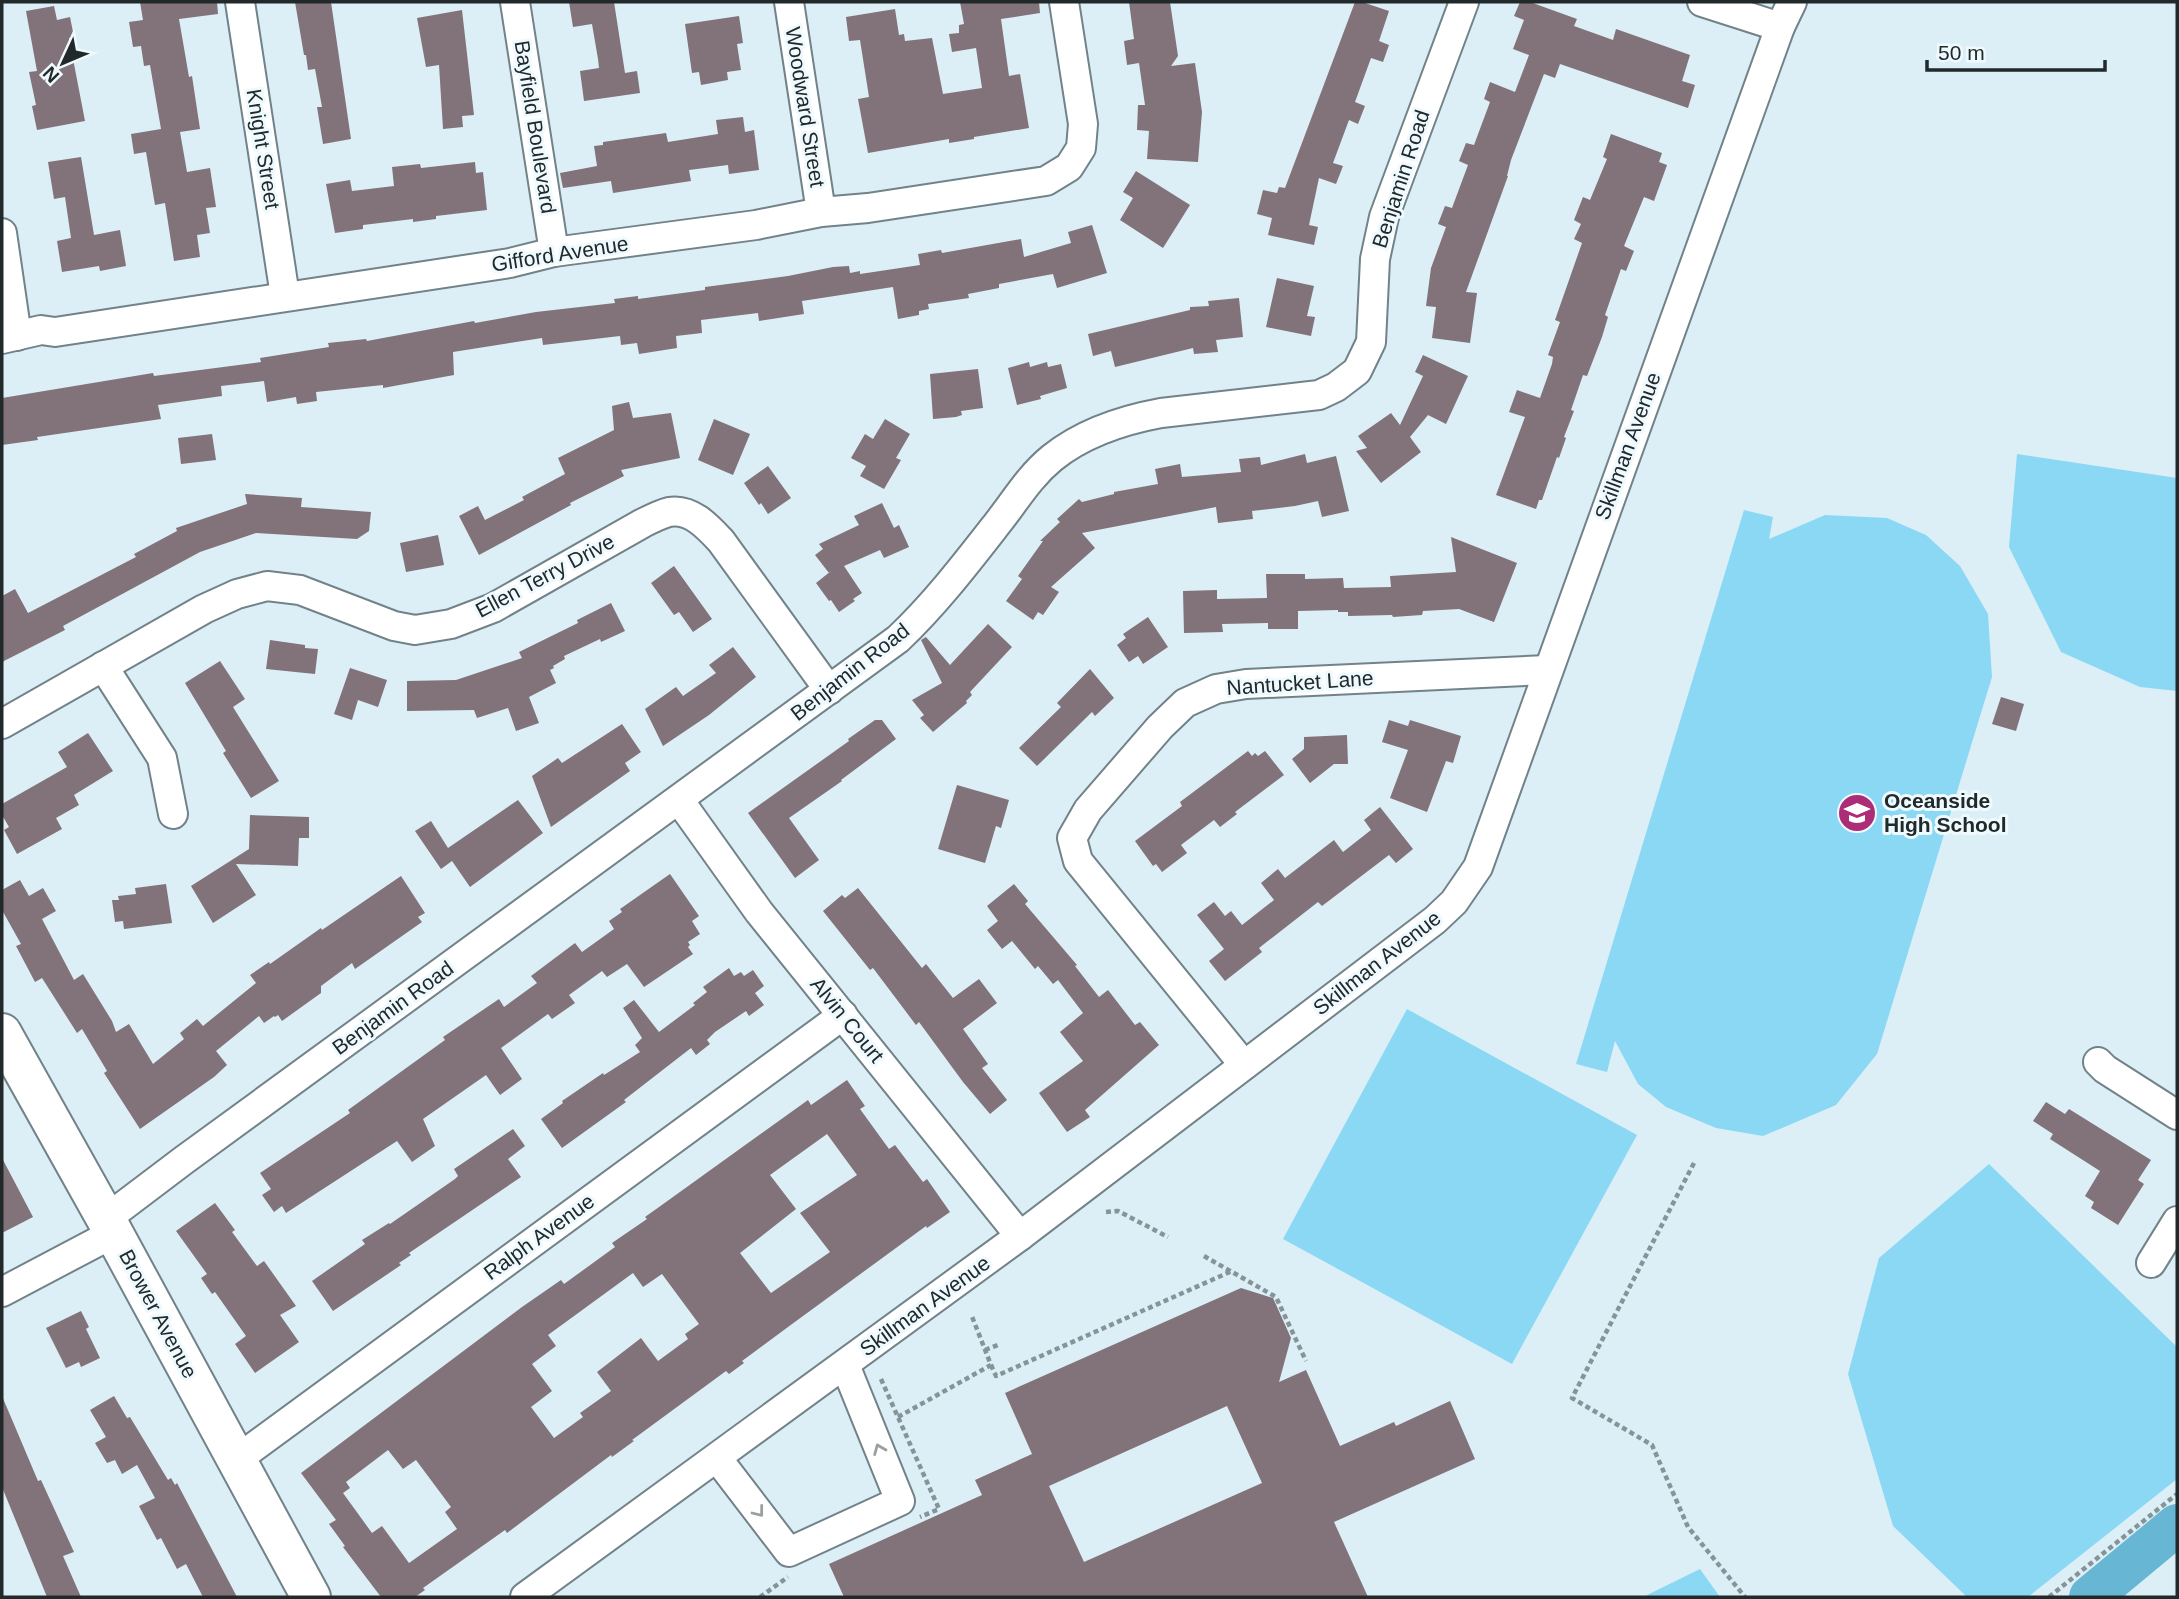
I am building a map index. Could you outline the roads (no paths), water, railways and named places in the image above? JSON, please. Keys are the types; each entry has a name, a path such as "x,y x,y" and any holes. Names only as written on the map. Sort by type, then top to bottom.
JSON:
{"main road":[{"name":"Brower Avenue","path":"2,1033 311,1597"}],"street":[{"name":"Knight Street","path":"240,2 285,296"},
{"name":"Bayfield Boulevard","path":"515,2 554,252"},
{"name":"Woodward Street","path":"789,2 821,212"},
{"name":"Gifford Avenue","path":"9,337 41,330 55,332 510,262 554,252 756,225 821,212 868,208 1046,181 1069,167 1081,149 1083,124 1064,2"},
{"name":"Benjamin Road","path":"2,1292 110,1226 184,1160 898,639 923,614 1031,477 1063,451 1092,433 1137,418 1319,395 1336,387 1357,371 1371,342 1375,259 1384,217 1464,2"},
{"path":"1702,2 1780,27"},
{"name":"Skillman Avenue","path":"525,1597 1020,1236 1435,920 1454,902 1478,867 1780,27 1792,2"},
{"path":"2,233 9,337"},
{"name":"Ellen Terry Drive","path":"2,724 237,594 267,586 300,590 394,626 415,630 451,624 493,608 643,523 669,512 681,512 704,522 721,541 829,690"},
{"path":"103,666 162,758 173,814"},
{"name":"Nantucket Lane","path":"1244,1065 1078,861 1072,838 1088,810 1160,727 1185,703 1216,688 1246,684 1548,670"},
{"name":"Alvin Court","path":"678,800 760,912 1020,1236"},
{"name":"Ralph Avenue","path":"236,1460 843,1015"},
{"path":"2098,1062 2177,1115"},
{"path":"2151,1263 2177,1221"},
{"path":"717,1458 789,1552 900,1501 845,1365"}],"waterway":[{"path":"2090,1597 2177,1525"}],"place":[{"name":"Oceanside High School","path":"1857,813"}]}
